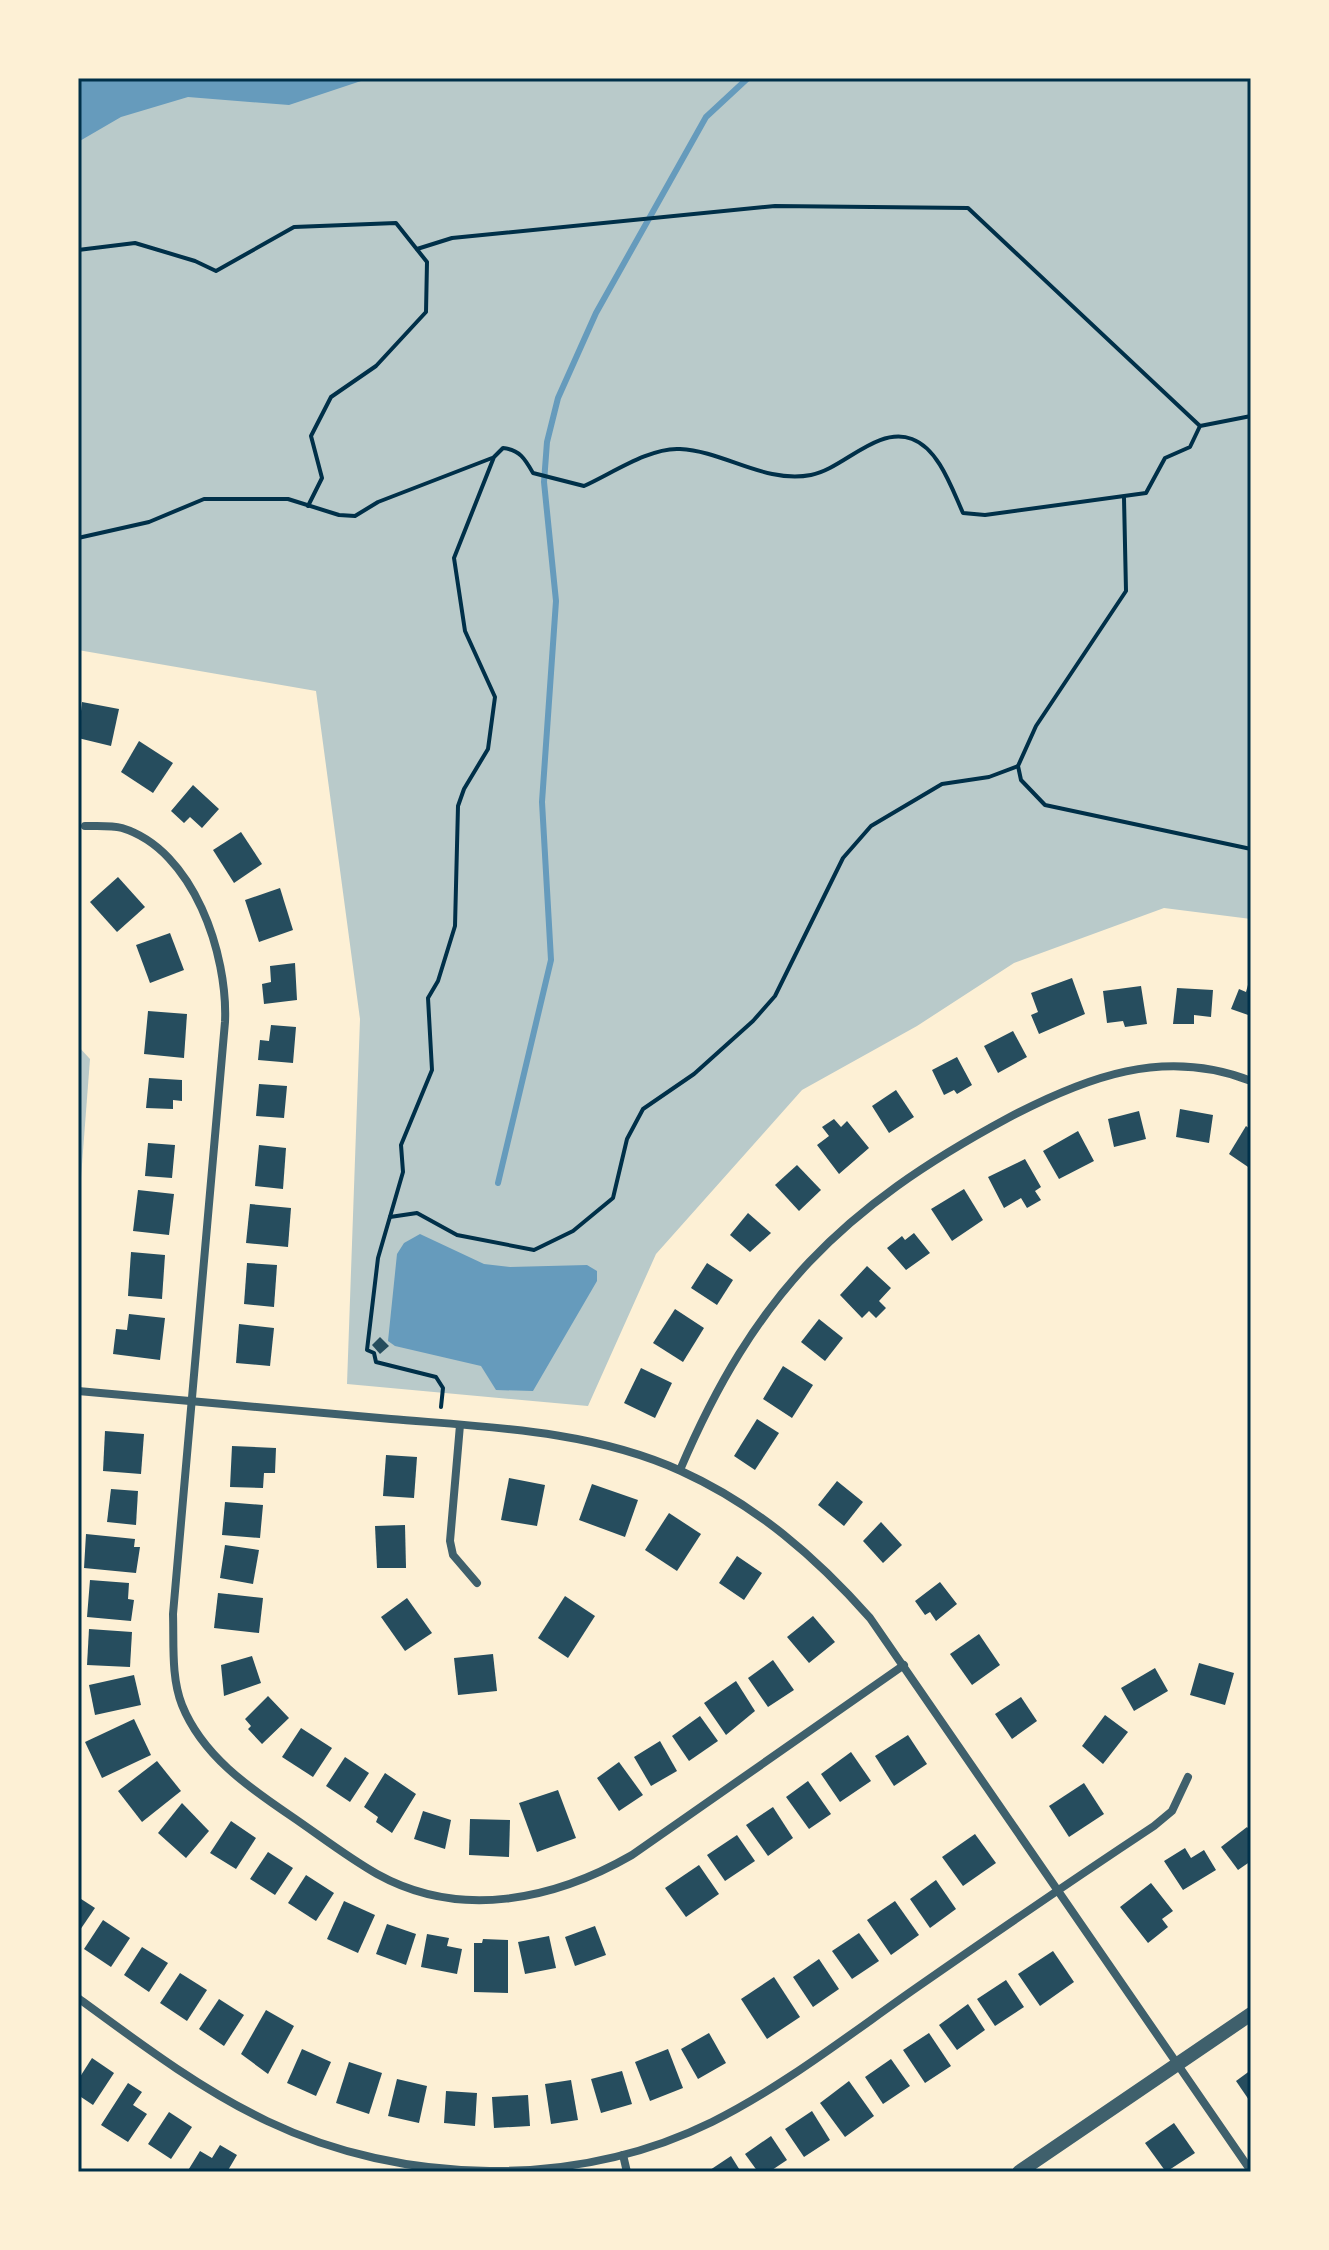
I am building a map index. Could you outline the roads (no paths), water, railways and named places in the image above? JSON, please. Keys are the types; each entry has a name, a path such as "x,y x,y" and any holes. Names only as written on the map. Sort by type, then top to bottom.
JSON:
{"street":[{"path":"85,826 121,828 156,848 177,871 207,916 224,973 225,1022 173,1614 174,1668 182,1703 201,1738 228,1769 266,1799 380,1875 451,1898 498,1900 544,1894 591,1878 632,1855 904,1665"},
{"path":"680,1470 726,1374 767,1311 829,1240 903,1179 1057,1092 1105,1074 1153,1065 1186,1065 1251,1081"},
{"path":"78,1391 533,1432 638,1454 680,1470 754,1512 793,1540 831,1574 870,1618 1179,2062 1251,2171"},
{"path":"460,1425 450,1541 453,1555 477,1583"},
{"path":"78,1998 235,2105 269,2123 345,2151 451,2170 541,2168 623,2155 710,2123 750,2100 1154,1826 1172,1811 1188,1777"},
{"path":"1019,2172 1251,2014"},
{"path":"623,2155 627,2172"}],"water":[{"path":"78,78 370,78 289,105 188,97 121,117 78,142"},
{"path":"420,1234 484,1264 510,1267 587,1265 597,1271 597,1281 533,1391 496,1390 481,1366 395,1346 388,1341 397,1254 404,1243"}],"waterway":[{"path":"498,1183 551,960 542,802 556,601 544,482 547,442 558,398 596,313 706,117 748,78"}]}
